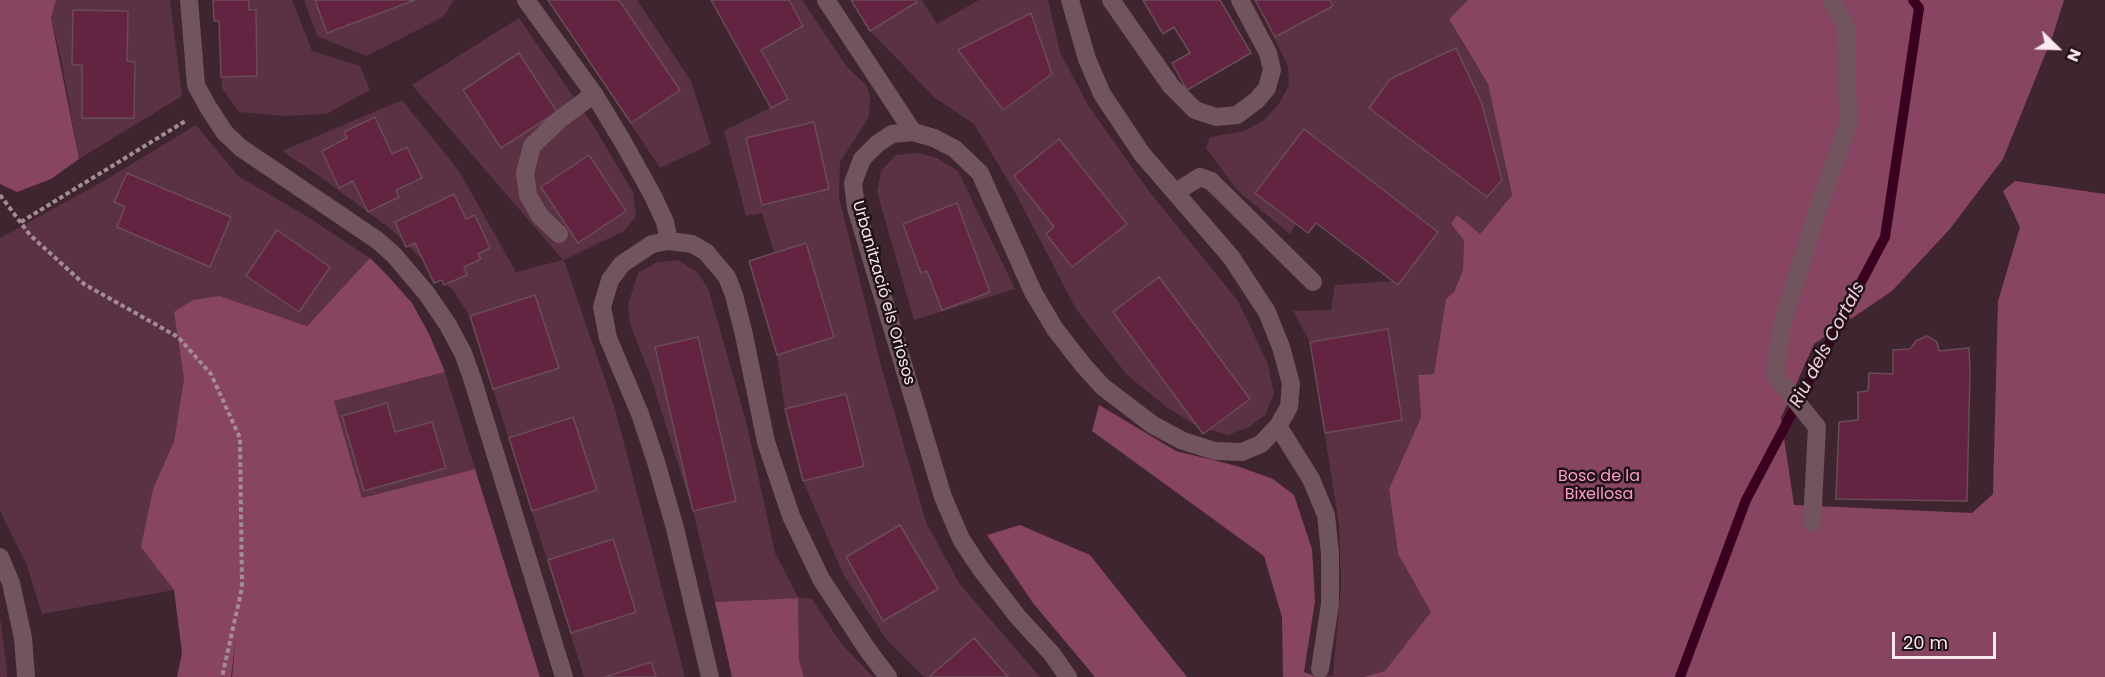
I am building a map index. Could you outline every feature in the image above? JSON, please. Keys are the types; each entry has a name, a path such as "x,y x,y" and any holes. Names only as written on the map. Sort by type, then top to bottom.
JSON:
{"street":[{"path":"189,0 196,85 225,133 241,148 378,240 427,294 448,325 463,353 472,378 564,677"},
{"path":"526,0 594,94 653,196 669,241"},
{"path":"825,0 913,132 934,138 955,149 980,173 1033,292 1055,329 1090,372 1125,405 1173,436 1215,451 1242,452 1262,444 1278,426 1288,406 1291,384 1281,347 1266,312 1231,257 1142,154 1102,94 1087,59 1070,0"},
{"path":"1112,0 1171,86 1195,110 1216,117 1237,115 1257,100 1267,88 1272,70 1268,53 1239,0"},
{"path":"1812,523 1818,427 1775,375 1782,325 1816,215 1848,124 1846,27 1831,0"},
{"path":"559,234 540,216 528,195 525,173 532,146 559,120 594,94"},
{"name":"Urbanització els Oriosos","path":"913,132 892,134 862,159 854,183 856,208 943,497 961,539 980,568 1018,617 1052,654 1068,677"},
{"path":"1176,192 1200,177 1211,180 1313,282"},
{"path":"710,677 675,528 656,462 640,414 608,338 602,307 610,280 622,264 652,244 669,241 692,244 706,252 726,277 734,295 742,325 766,442 791,516 821,579 888,677"},
{"path":"1278,426 1311,479 1326,515 1330,553 1330,604 1320,669"},
{"path":"0,557 11,583 23,639 26,677"}],"path":[{"path":"21,222 208,107"},
{"path":"0,195 30,235 84,284 178,337 211,374 240,438 242,588 222,677"}],"shaded area":[{"path":"56,0 170,0 182,96 79,159 61,59 51,18"},
{"path":"213,0 292,0 312,51 360,66 370,90 326,114 285,116 239,112 222,88 220,22 214,21"},
{"path":"304,0 454,0 443,17 366,56 317,36"},
{"path":"548,0 637,0 691,81 711,144 660,168"},
{"path":"789,0 802,0 847,67 867,86 870,96 869,117 840,162 839,197 882,369 926,522 959,583 1040,677 924,677 886,639 843,574 803,481 785,409 777,355 749,261 774,252 762,213 746,216 724,131 788,99 761,50 803,26"},
{"path":"851,0 922,0 937,24 979,0 1048,0 1060,52 1088,105 1148,190 1238,301 1268,364 1274,394 1265,415 1249,427 1228,435 1197,426 1168,408 1127,375 1076,309 1016,194 974,124 934,97 870,31"},
{"path":"1255,0 1468,0 1449,19 1488,84 1512,195 1480,234 1464,239 1463,270 1454,292 1446,299 1434,374 1418,375 1421,417 1389,489 1398,554 1432,612 1385,671 1364,677 1316,677 1304,673 1333,676 1341,585 1339,524 1310,342 1293,311 1331,310 1335,285 1392,281 1316,223 1308,233 1296,224 1290,234 1238,191 1206,148 1210,137 1244,131 1263,121 1279,104 1289,85 1288,66"},
{"path":"519,18 593,125 633,192 636,216 624,231 564,260 615,409 685,677 584,677 470,316 452,289 392,230 282,151 402,100 459,171 516,272 563,260 412,85"},
{"path":"196,125 238,176 308,217 370,258 307,326 220,296 174,312 184,379 174,441 153,489 142,547 174,590 42,614 27,566 0,511 0,238 102,182"},
{"path":"918,153 937,158 958,171 1015,289 914,320 877,192 881,171 896,155"},
{"path":"678,260 697,272 708,288 747,425 775,553 798,597 812,599 840,642 873,677 804,677 799,660 798,598 715,602 693,511 649,372 630,324 628,305 638,273 657,262"},
{"path":"445,372 475,469 362,498 334,401"},
{"path":"0,617 7,670 7,677 0,677"}],"green space":[{"path":"0,0 56,0 51,18 79,159 51,179 17,192 0,184"},
{"name":"Bosc de la Bixellosa","path":"1468,0 2064,0 2053,35 2003,159 1949,230 1892,291 1814,344 1781,418 1794,505 1972,513 1993,494 1998,301 2020,227 2003,191 2015,181 2105,194 2105,677 1364,677 1385,671 1431,612 1398,554 1389,489 1421,417 1418,375 1434,374 1446,299 1454,292 1463,270 1464,240 1451,224 1457,215 1480,234 1512,195 1488,84 1449,19"},
{"path":"370,258 412,303 430,336 445,372 334,401 362,498 475,469 540,677 232,677 236,636 231,677 177,677 182,653 174,590 141,547 153,489 174,441 184,379 174,312 193,300 220,296 307,326"},
{"path":"1099,405 1176,451 1237,466 1273,479 1294,495 1312,549 1315,601 1304,672 1316,677 1283,677 1282,617 1264,556 1092,431"},
{"path":"1020,525 1090,555 1187,677 1095,677 1033,603 987,535"},
{"path":"798,598 799,660 804,677 732,677 715,602"}],"building":[{"path":"213,0 249,0 249,10 256,10 257,76 221,77 219,21 214,21"},
{"path":"315,0 415,0 327,33"},
{"path":"548,0 619,0 680,90 631,123"},
{"path":"711,0 789,0 803,26 761,50 788,99 771,108"},
{"path":"851,0 915,0 917,2 870,31"},
{"path":"1143,0 1220,0 1251,53 1187,90 1172,63 1190,53 1174,27 1163,34"},
{"path":"1255,0 1330,0 1333,6 1275,37"},
{"path":"73,10 128,11 127,61 135,62 134,118 82,118 82,65 72,65"},
{"path":"1031,13 1052,74 1003,110 958,50"},
{"path":"1456,48 1482,104 1502,180 1487,197 1369,108 1390,79"},
{"path":"519,53 557,112 501,148 463,90"},
{"path":"375,117 392,154 407,147 422,178 396,190 399,197 368,212 353,181 339,188 322,151 347,138 344,132"},
{"path":"814,122 829,189 762,205 746,138"},
{"path":"1304,129 1438,232 1398,285 1316,223 1308,233 1255,193"},
{"path":"1059,139 1127,224 1072,267 1046,234 1054,227 1014,176"},
{"path":"589,155 626,211 578,243 541,187"},
{"path":"127,173 231,217 210,267 117,227 125,207 114,202"},
{"path":"454,194 466,219 475,215 490,248 478,254 481,259 464,267 467,275 444,285 442,280 434,283 415,243 406,247 395,222"},
{"path":"957,203 990,292 942,310 927,271 921,273 903,224"},
{"path":"277,230 330,267 299,312 246,276"},
{"path":"806,243 834,337 777,355 749,261"},
{"path":"1159,277 1250,399 1203,434 1113,312"},
{"path":"535,295 559,368 493,389 470,316"},
{"path":"1388,329 1402,420 1325,433 1310,342"},
{"path":"1927,336 1937,342 1939,351 1969,348 1967,501 1836,499 1839,422 1858,420 1858,392 1868,391 1869,373 1893,374 1893,350 1910,349 1916,341"},
{"path":"698,337 736,501 693,511 655,347"},
{"path":"846,394 864,466 803,481 785,409"},
{"path":"387,403 395,432 432,422 446,468 364,491 342,416"},
{"path":"573,417 597,490 532,511 509,438"},
{"path":"900,525 938,589 883,621 846,557"},
{"path":"613,539 636,612 571,633 548,560"},
{"path":"974,638 1008,677 929,677"},
{"path":"651,662 656,677 605,677"}],"waterway":[{"name":"Riu dels Cortals","path":"1680,677 1746,500 1885,237 1919,8 1913,0"}]}
